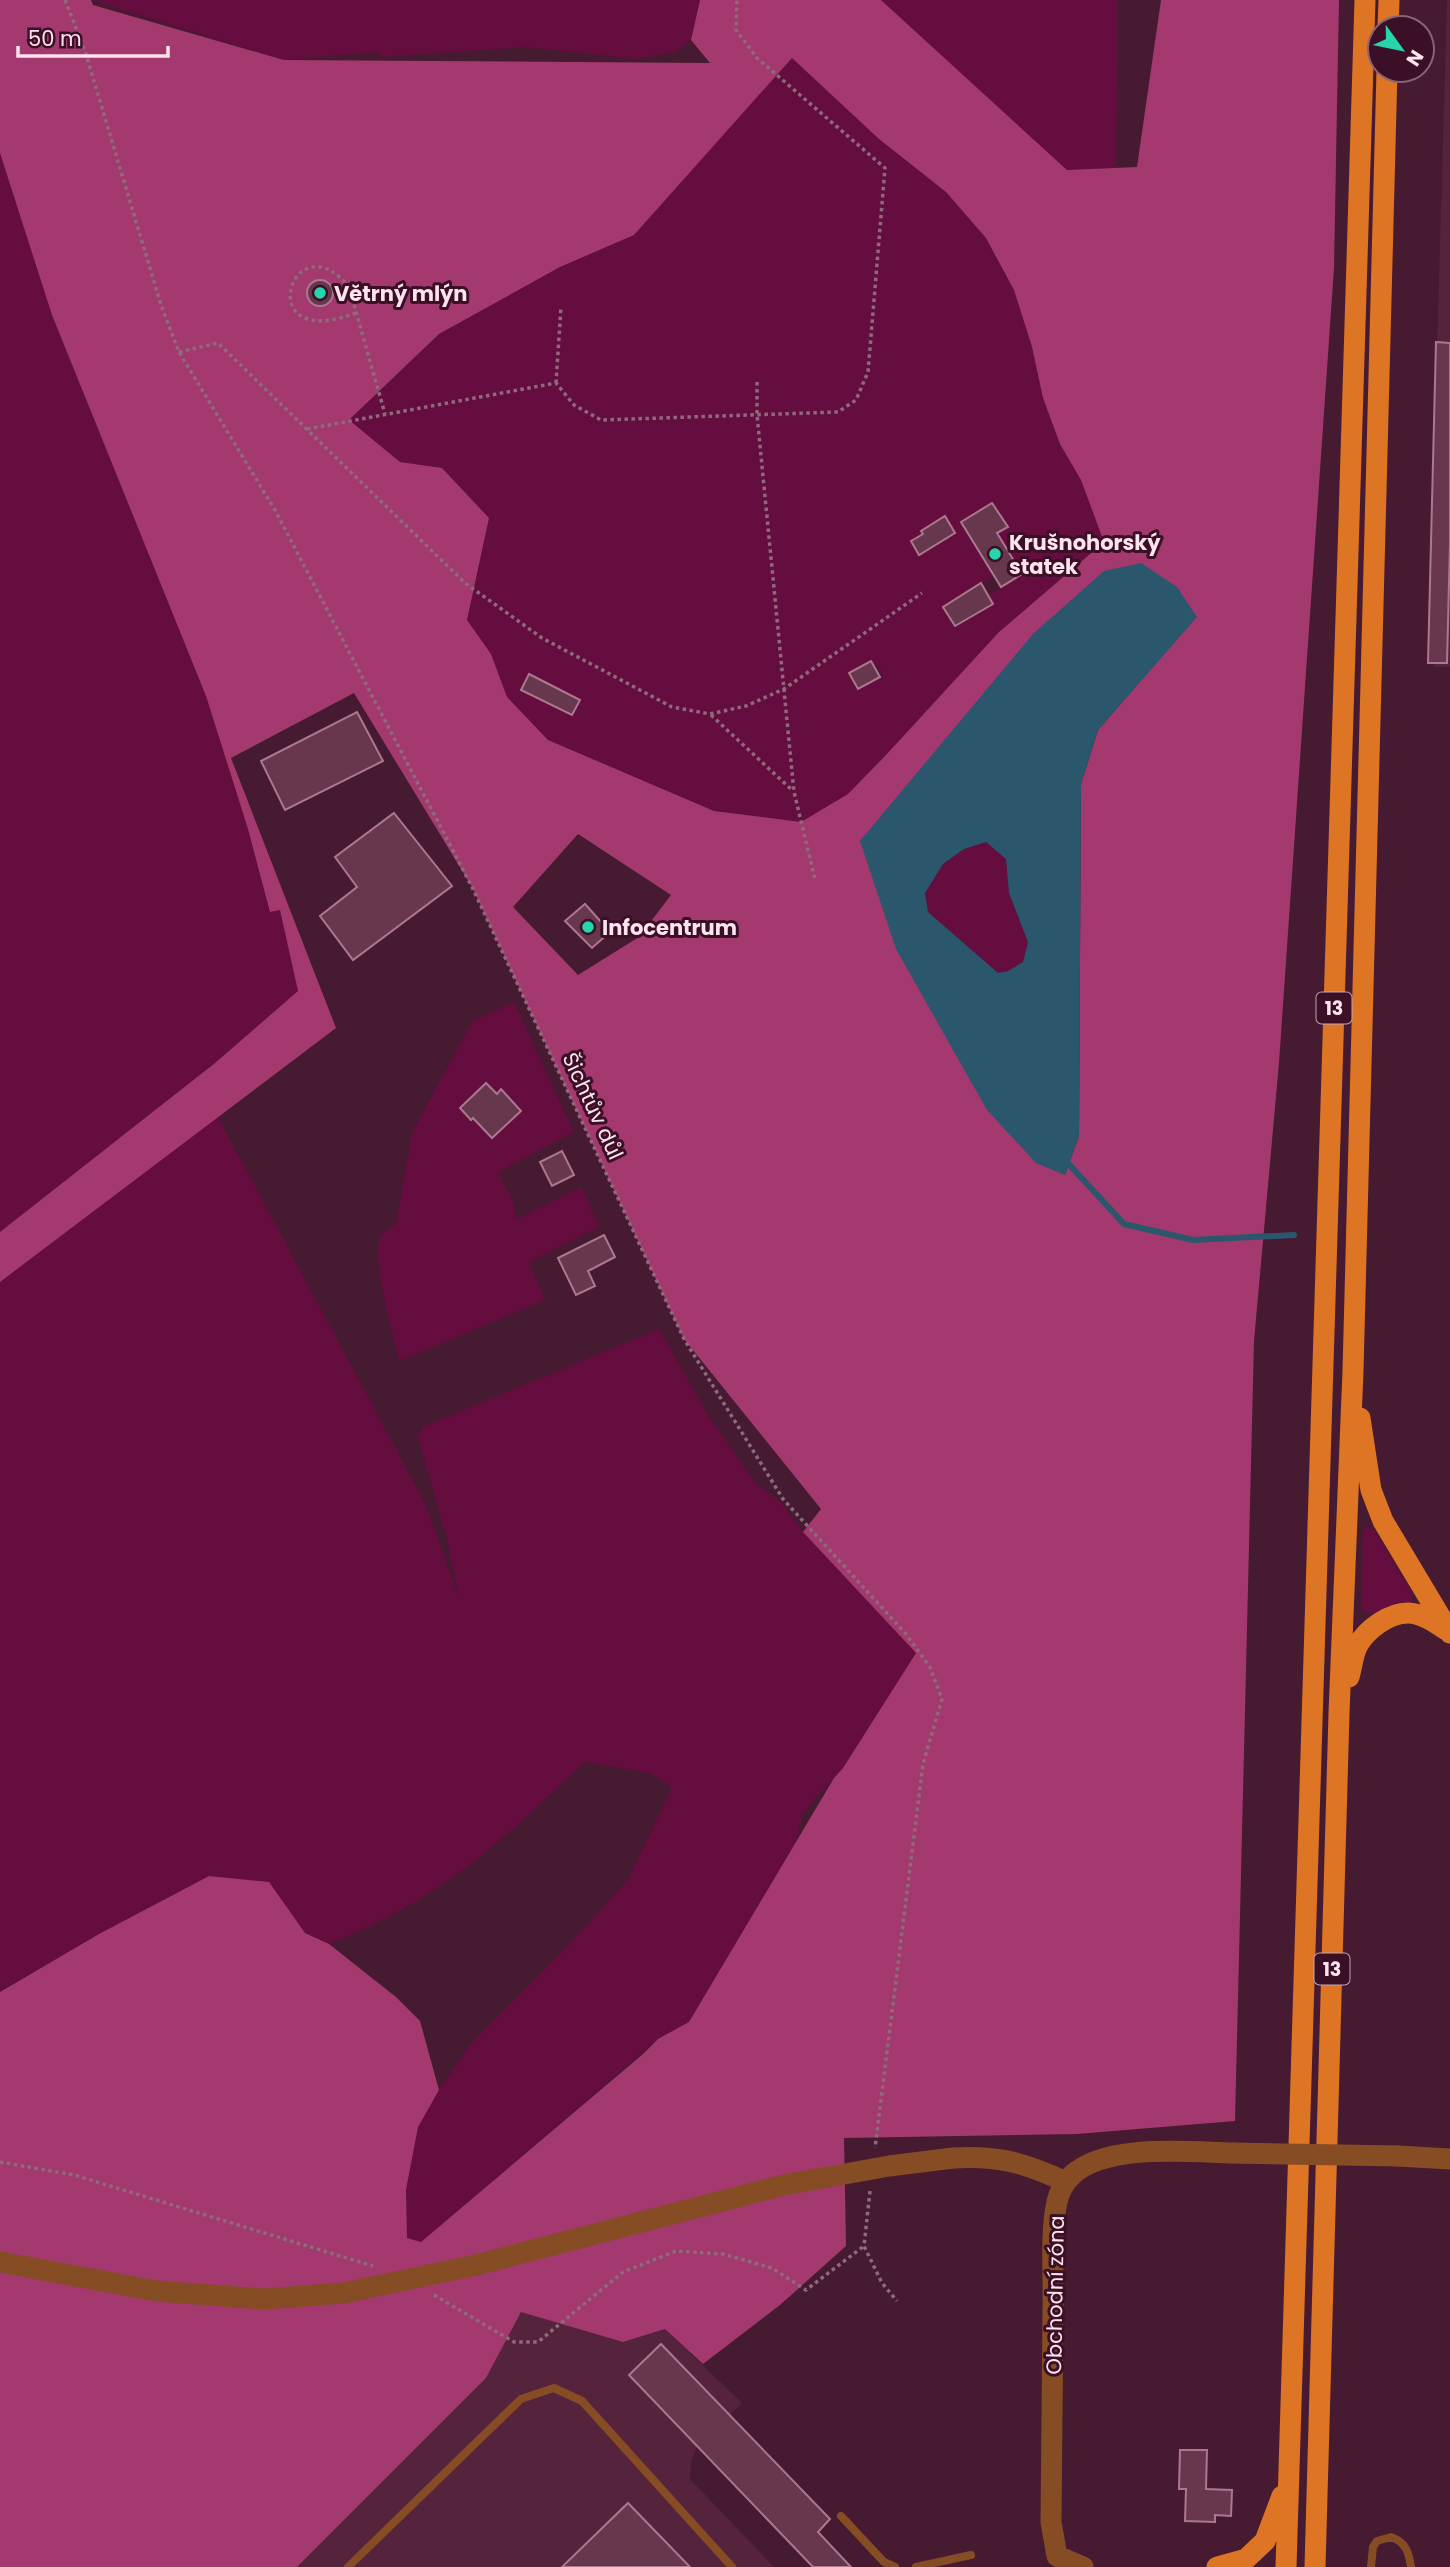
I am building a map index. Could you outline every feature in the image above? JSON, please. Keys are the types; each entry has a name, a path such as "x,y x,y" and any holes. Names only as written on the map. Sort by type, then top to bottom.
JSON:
{"highway":[{"name":"13","path":"1286,2567 1364,0"},
{"name":"13","path":"1317,2561 1339,1713 1353,1371 1387,84"},
{"path":"1353,1371 1371,1490 1383,1521 1450,1632"},
{"path":"1339,1713 1358,1645 1375,1625 1390,1617 1408,1613 1427,1619 1450,1632"},
{"path":"1217,2567 1246,2559 1265,2541 1277,2513 1290,2467"}],"street":[{"path":"0,2262 156,2291 264,2299 344,2293 476,2265 784,2185 889,2165 982,2156 1031,2166 1066,2182 1073,2174 1091,2164 1141,2152 1450,2159"},
{"name":"Obchodní zóna","path":"1066,2182 1057,2201 1055,2241 1051,2522 1056,2561 1083,2567"}],"lane":[{"path":"348,2567 521,2399 554,2388 582,2401 732,2567"},
{"path":"841,2516 884,2562 895,2567"},
{"path":"1371,2567 1373,2547 1377,2541 1391,2537 1403,2544 1411,2567"},
{"path":"916,2567 971,2555"}],"path":[{"name":"Šichtův důl","path":"65,0 85,51 161,305 179,352 275,510 472,887 684,1339 783,1499 905,1633 930,1667 942,1699 923,1764 874,2152"},
{"path":"561,307 556,383 574,405 601,420 838,412 856,400 868,372 885,168 757,58 736,30 737,0"},
{"path":"356,313 328,321 306,319 295,309 290,296 295,278 308,267 324,267 339,274 349,287 385,414"},
{"path":"179,352 218,343 465,583 542,638 672,707 710,714 746,706 784,689 922,593"},
{"path":"757,382 757,415 794,792 815,879"},
{"path":"307,429 556,383"},
{"path":"710,714 794,792"},
{"path":"871,2179 863,2246 882,2283 897,2301"}],"shaded area":[{"path":"0,0 91,0 93,5 284,60 710,63 691,40 700,0 881,0 1067,170 1137,167 1161,0 1339,0 1334,268 1279,1063 1254,1341 1235,2121 1077,2134 844,2138 846,2246 780,2305 703,2364 665,2329 623,2342 521,2312 486,2378 297,2567 0,2567 0,1992 99,1934 209,1876 269,1882 305,1933 329,1944 396,1997 420,2021 439,2090 418,2127 406,2190 407,2238 421,2242 658,2039 689,2022 834,1778 916,1653 803,1532 821,1509 684,1339 472,887 354,693 231,758 336,1028 0,1282 0,1232 215,1063 298,991 280,910 270,912 248,829 206,696 52,315 0,153","holes":["792,58 879,139 946,192 986,238 1014,290 1032,347 1043,398 1060,444 1081,480 1104,542 999,632 848,794 801,822 714,811 548,740 507,697 491,654 467,620 489,518 442,468 400,462 349,420 439,334 560,267 634,235","1196,617 1098,730 1081,784 1079,1136 1065,1175 860,841","578,834 671,895 639,937 578,975 513,907"]},
{"path":"99,0 700,0 691,40 676,51 637,59 527,47 382,57 375,52 284,60 100,3"},
{"path":"881,0 1118,0 1116,168 1067,170"},
{"path":"1447,0 1450,0 1450,667 1434,667 1434,663 1428,663"},
{"path":"792,57 879,139 946,192 986,238 1014,290 1032,347 1043,398 1060,444 1081,480 1104,542 999,632 848,794 801,822 714,811 548,740 507,698 491,654 467,620 489,518 442,468 400,462 349,421 439,334 560,267 634,235","holes":["993,503 1007,527 997,533 1022,574 988,595 993,604 955,626 944,607 993,576 961,522","945,517 919,554 911,541 923,534 921,531","870,661 874,667 878,665 883,676 858,689 849,673","530,674 580,699 573,715 522,690"]},
{"path":"0,153 52,315 206,696 248,829 270,912 280,909 299,991 215,1063 0,1232"},
{"path":"986,842 1006,858 1009,893 1028,942 1023,962 1008,971 998,973 928,912 925,893 943,864 964,849"},
{"path":"514,1002 574,1132 498,1172 513,1202 516,1219 581,1187 600,1227 529,1262 545,1300 400,1361 380,1277 379,1244 382,1235 396,1224 412,1133 473,1021","holes":["486,1083 497,1094 502,1090 521,1111 492,1138 492,1100 471,1120 460,1108"]},
{"path":"218,1117 426,1505 459,1598 447,1539 418,1437 423,1427 659,1329 708,1415 756,1484 780,1501 803,1532 916,1653 843,1768 803,1813 795,1845 689,2022 658,2039 421,2243 407,2238 406,2190 418,2127 470,2045 575,1938 629,1878 672,1787 650,1773 585,1762 505,1836 460,1872 387,1918 329,1944 305,1933 269,1882 209,1876 99,1934 0,1991 0,1282"},
{"path":"1370,1527 1412,1593 1411,1603 1380,1611 1363,1612 1363,1532"},
{"path":"521,2311 623,2342 665,2329 742,2403 697,2446 691,2461 690,2479 774,2567 297,2567 486,2378"}],"water":[{"path":"1141,563 1177,587 1197,617 1098,730 1081,784 1079,1136 1065,1175 1036,1163 987,1110 896,949 860,841 1033,634 1104,571","holes":["986,842 1006,859 1009,893 1028,942 1023,962 1008,971 998,973 928,912 925,893 943,864 964,849"]}],"building":[{"name":"Větrný mlýn","path":"320,280 329,284 333,293 329,302 320,306 311,302 307,293 311,284"},
{"path":"1436,342 1450,343 1447,663 1428,663"},
{"name":"Krušnohorský statek","path":"992,503 1008,527 997,533 1022,574 1001,587 961,522"},
{"name":"Krušnohorský statek","path":"945,516 955,533 919,555 911,541 923,534 921,531"},
{"name":"Krušnohorský statek","path":"981,583 993,604 955,626 943,607"},
{"path":"871,661 880,677 858,689 849,673"},
{"path":"529,674 580,700 572,715 521,690"},
{"path":"357,712 383,761 285,810 261,761"},
{"path":"394,813 452,886 353,960 320,916 357,887 335,857"},
{"name":"Infocentrum","path":"585,904 610,932 592,948 565,921"},
{"path":"486,1083 497,1094 501,1089 521,1111 492,1138 460,1108"},
{"path":"562,1151 574,1175 552,1186 540,1162"},
{"path":"604,1235 615,1257 588,1271 595,1286 576,1295 558,1258"},
{"path":"661,2344 830,2519 818,2532 851,2567 813,2567 629,2375"},
{"path":"1180,2450 1207,2450 1206,2489 1232,2490 1231,2516 1215,2515 1215,2522 1185,2521 1186,2489 1179,2489"},
{"path":"628,2503 690,2567 562,2567"}],"waterway":[{"path":"1065,1160 1124,1224 1193,1240 1294,1235"}],"place":[{"name":"Větrný mlýn","path":"320,293"},
{"name":"Krušnohorský statek","path":"995,554"},
{"name":"Infocentrum","path":"588,927"}]}
